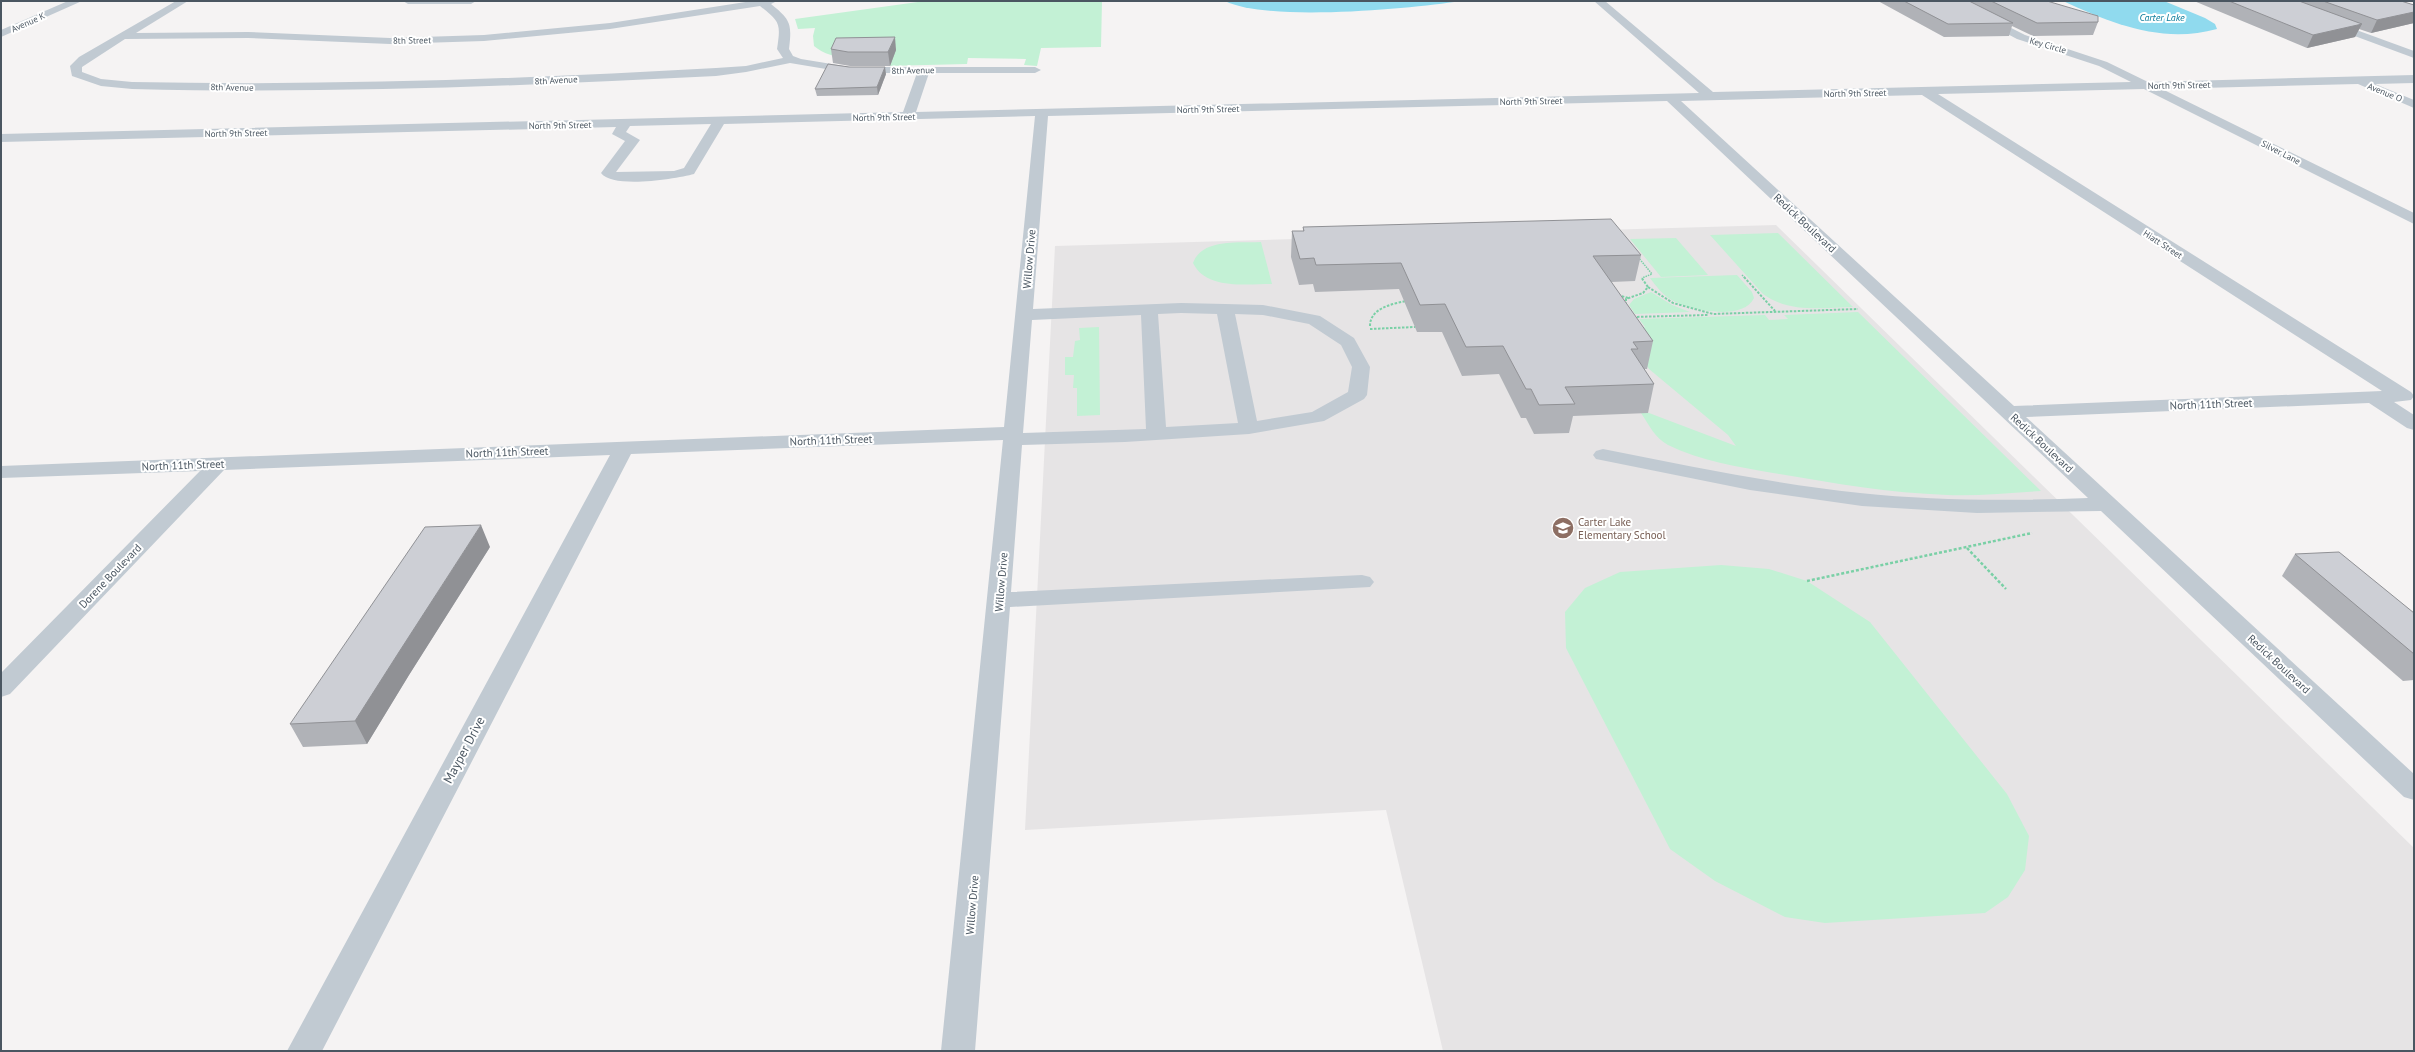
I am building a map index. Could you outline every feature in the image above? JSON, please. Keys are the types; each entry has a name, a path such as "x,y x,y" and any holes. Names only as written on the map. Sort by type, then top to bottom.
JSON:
{"street":[{"name":"Avenue K","path":"1,34 77,1"},
{"path":"121,36 183,1"},
{"path":"408,1 471,1"},
{"path":"1599,1 1710,96"},
{"name":"Key Circle","path":"1950,1 2021,37 2093,59 2147,85"},
{"path":"765,2 782,18 786,28 783,49 792,59"},
{"name":"8th Street","path":"121,36 248,35 384,41 476,38 610,26 765,2"},
{"path":"2320,20 2414,55"},
{"name":"8th Avenue","path":"121,36 83,59 76,66 76,74 84,79 126,84 246,87 395,87 716,72 746,69 792,59 814,66 850,70 1036,70"},
{"path":"908,116 924,70"},
{"name":"North 9th Street","path":"1,138 2414,79"},
{"name":"Avenue O","path":"2357,80 2414,104"},
{"name":"Silver Lane","path":"2147,85 2414,219"},
{"name":"Hiatt Street","path":"1925,91 2408,396"},
{"name":"Redick Boulevard","path":"1670,97 2414,790"},
{"name":"Willow Drive","path":"958,1051 1042,113"},
{"path":"625,123 619,134 633,140 608,173 616,177 674,175 690,171 720,121"},
{"path":"1023,315 1149,310 1225,309 1249,428"},
{"name":"North 11th Street","path":"1,472 624,448 1012,436 1156,434 1249,428 1317,417 1358,395 1361,367 1348,342 1314,320 1264,310 1225,309"},
{"path":"1149,310 1156,434"},
{"name":"North 11th Street","path":"2008,412 2408,396"},
{"path":"2373,397 2414,424"},
{"name":"Mayper Drive","path":"304,1051 624,448"},
{"path":"1603,455 1757,485 1898,503 2024,507 2107,504"},
{"name":"Dorene Boulevard","path":"1,688 219,463"},
{"path":"999,600 1362,582"}],"path":[{"path":"1635,252 1652,274 1641,277 1648,287 1673,303 1712,314"},
{"path":"1742,275 1776,312"},
{"path":"1626,306 1626,300 1643,293 1648,287"},
{"path":"1615,294 1630,298"},
{"path":"1371,329 1371,318 1376,311 1411,297"},
{"path":"1625,317 1858,309"},
{"path":"1629,312 1633,317"},
{"path":"1366,330 1415,327"},
{"path":"1808,581 2036,533"},
{"path":"1967,547 2006,589"}],"shaded area":[{"name":"Carter Lake Elementary School","path":"1776,225 2414,848 2414,1051 1443,1051 1386,810 1025,830 1055,246"}],"green space":[{"path":"925,1 1102,1 1101,47 1041,48 1037,66 1024,65 1026,59 968,58 967,64 886,66 888,61 849,59 830,55 822,51 814,46 813,36 815,28 798,29 795,19"},
{"path":"1778,233 1853,307 1806,308 1795,307 1773,300 1763,294 1710,235"},
{"path":"1676,238 1708,275 1661,277 1630,239"},
{"path":"1232,242 1261,242 1272,284 1228,284 1217,282 1207,278 1199,272 1193,263 1204,249 1213,246"},
{"path":"1737,275 1752,292 1754,298 1748,305 1739,310 1727,312 1701,310 1678,303 1664,295 1650,278"},
{"path":"1651,292 1672,305 1690,312 1635,314 1629,305 1634,299"},
{"path":"1858,312 2041,491 1959,495 1925,494 1838,484 1733,466 1680,451 1668,445 1656,435 1641,413 1649,413 1736,446 1728,435 1649,369 1621,328 1645,327 1639,319 1765,315 1769,320 1788,319 1784,315"},
{"path":"1099,327 1100,415 1077,416 1077,388 1073,388 1074,375 1065,375 1065,357 1073,357 1075,341 1080,340 1079,328"},
{"path":"1721,565 1769,569 1807,581 1870,622 2007,794 2029,836 2025,870 2008,897 1985,913 1825,923 1785,917 1715,881 1670,849 1566,648 1565,612 1585,588 1620,572"}],"water":[{"path":"1225,1 1454,2 1403,8 1336,12 1303,12 1271,11 1245,7"},
{"name":"Carter Lake","path":"2063,1 2164,1 2205,18 2215,24 2217,29 2197,33 2157,33 2119,24"}],"building":[{"path":"1904,1 1969,1 2013,23 1948,24"},
{"path":"1991,1 2047,1 2098,16 2098,22 2037,23"},
{"path":"2229,1 2299,1 2362,24 2313,35"},
{"path":"2323,1 2401,1 2414,5 2414,12 2377,20"},
{"path":"895,37 888,52 848,52 831,49 836,38"},
{"path":"828,64 849,67 885,67 877,87 815,89"},
{"path":"1611,219 1641,255 1593,256 1653,341 1633,342 1638,349 1631,349 1654,384 1565,387 1575,404 1539,405 1531,389 1526,389 1503,346 1466,347 1445,304 1420,305 1401,263 1316,265 1314,258 1300,259 1292,231 1304,231 1303,227"},
{"path":"481,525 355,721 290,724 425,527"},
{"path":"2339,552 2414,613 2414,654 2295,554"}],"place":[{"name":"Carter Lake Elementary School","path":"1563,528"}]}
